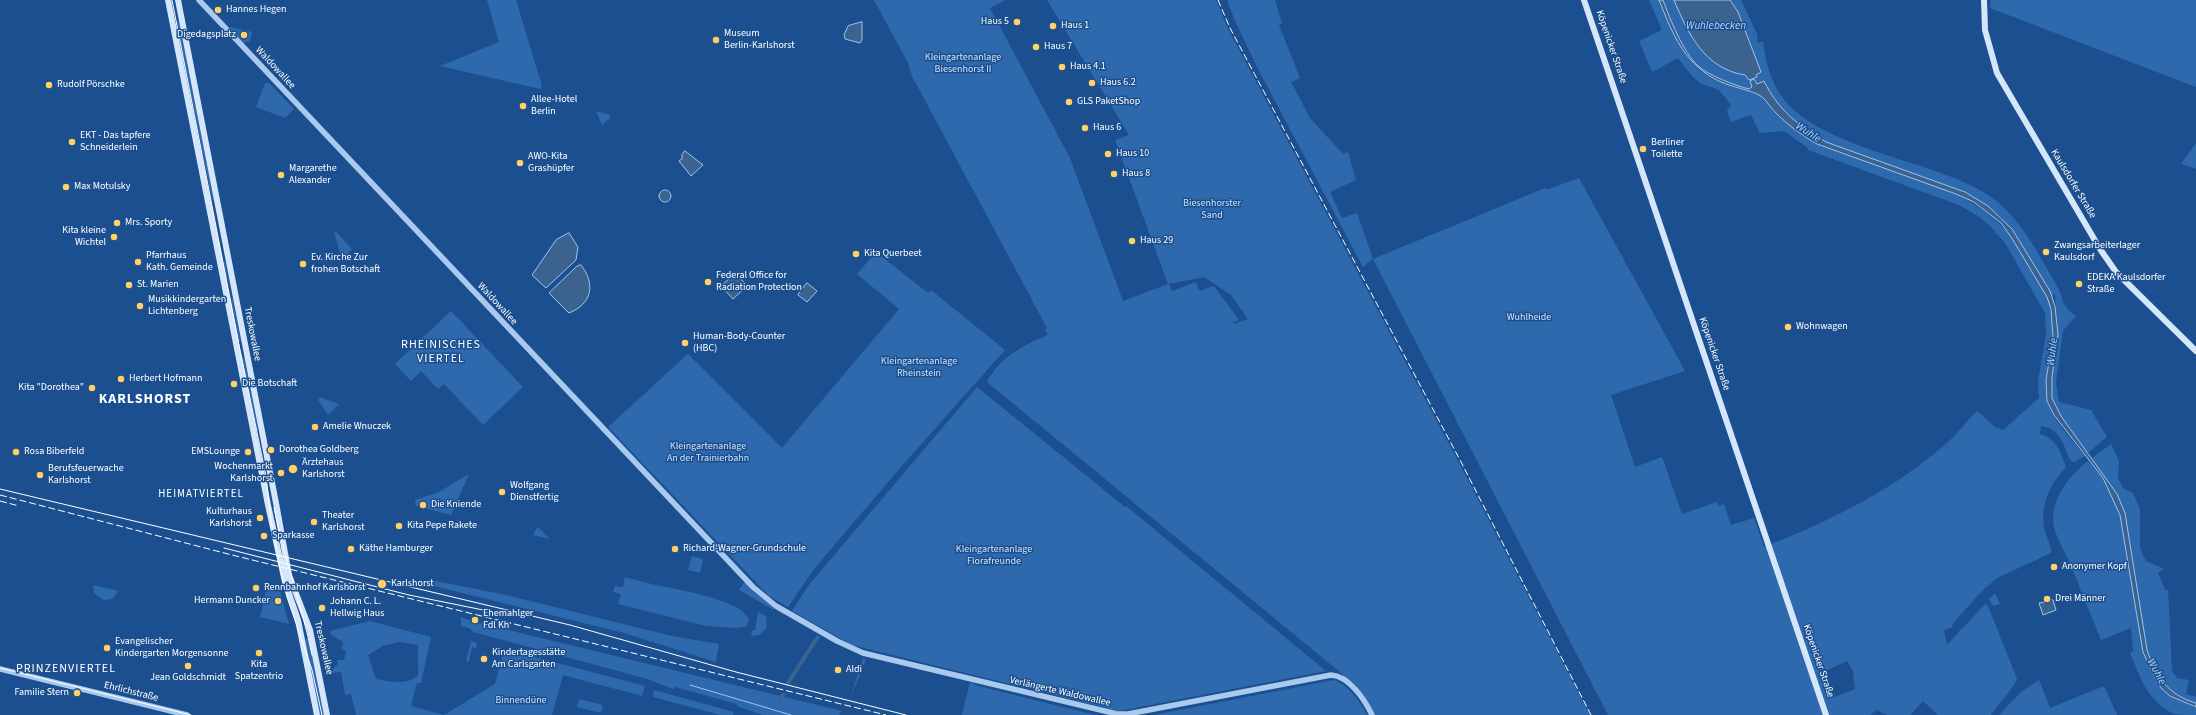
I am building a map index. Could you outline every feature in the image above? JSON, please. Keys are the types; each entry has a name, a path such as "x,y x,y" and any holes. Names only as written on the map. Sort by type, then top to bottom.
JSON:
{"main road":[{"name":"Treskowallee","path":"168,0 266,497 285,582 298,620 317,715"},
{"name":"Treskowallee","path":"178,0 289,575 310,630 326,715"},
{"name":"Köpenicker Straße","path":"1584,0 1826,715"},
{"name":"Kaulsdorfer Straße","path":"1984,0 1985,30 1997,73 2103,254 2116,272 2196,351"}],"street":[{"name":"Waldowallee","path":"199,0 737,570 767,599 788,613"},
{"name":"Verlängerte Waldowallee","path":"788,613 837,641 863,653 1117,714 1128,714 1331,675 1339,676 1360,697 1372,715"},
{"name":"Ehrlichstraße","path":"0,669 187,715"}],"green space":[{"path":"487,0 516,0 542,86 540,89 440,66 499,42"},
{"path":"874,0 1005,0 990,8 1070,158 1123,301 1168,284 1115,140 1129,135 1047,0 1216,0 1228,29 1458,461 1590,715 1374,715 1341,673 987,382 992,373 1005,359 1029,343 1048,335 1045,330 1047,328 912,76 908,63","holes":["1204,277 1231,295 1248,319 1234,324 1233,322 1239,320 1214,286 1199,291 1196,282 1172,291 1169,284"]},
{"path":"1227,0 1275,0 1282,23 1279,25 1300,78 1291,82 1310,118 1343,154 1348,152 1356,180 1330,192 1342,218 1357,213 1373,259 1363,267 1257,67 1235,21"},
{"name":"Wuhlheide","path":"1649,0 1659,0 1672,31 1686,55 1700,71 1720,81 1760,95 1786,122 1804,137 1817,144 1956,194 1973,203 2000,224 2010,236 2029,264 2047,296 2050,291 2012,229 2001,217 1965,192 1826,142 1789,118 1770,94 1764,81 1757,84 1754,79 1750,81 1752,87 1749,89 1736,86 1703,70 1692,60 1682,44 1663,0 1674,0 1692,37 1709,58 1719,66 1745,75 1749,80 1757,77 1756,75 1761,72 1738,12 1730,0 1741,0 1757,34 1758,43 1763,41 1765,56 1775,85 1783,98 1800,115 1821,129 1846,140 1954,178 1976,188 1990,196 2013,217 2040,256 2059,290 2064,304 2076,316 2063,331 2056,382 2059,402 2091,410 2107,437 2088,453 2061,416 2052,398 2052,377 2058,335 2055,294 2048,300 2051,314 2052,339 2046,375 2047,400 2049,407 2057,421 2085,456 2074,462 2071,461 2058,435 2049,428 2041,426 2040,434 2046,436 2054,443 2060,451 2066,467 2050,489 2043,514 2043,523 2051,548 2051,553 1997,578 1981,592 1953,623 1952,627 1944,630 1947,645 1985,604 1988,606 2017,679 2012,689 1991,715 1938,715 1923,701 1910,715 1887,715 1877,710 1870,715 1608,715 1373,259 1545,188 1546,190 1579,178 1685,371 1611,395 1635,467 1662,457 1682,514 1717,502 1718,506 1724,504 1731,525 1754,518 1764,547 1837,515 1906,475 1948,442 1977,411 1995,427 2003,430 2039,398 2038,381 2046,335 2045,313 2005,243 1991,227 1978,216 1959,205 1808,150 1808,148 1784,131 1760,133 1751,115 1731,122 1727,111 1731,105 1719,90 1700,83 1692,76 1678,58 1652,72 1639,41 1662,30","holes":["1847,661 1853,671 1855,689 1835,697 1825,671"]},
{"path":"1991,0 2196,0 2196,87 1990,8"},
{"path":"179,21 214,200 212,200 203,154 201,154 175,22"},
{"name":"Digedagsplatz","path":"231,27 252,32 250,41 242,43 229,29"},
{"path":"265,83 269,83 294,109 285,118 256,107"},
{"path":"596,111 610,115 610,118 602,125"},
{"path":"2196,143 2196,169 2181,164"},
{"path":"214,222 223,261 225,261 241,341 237,342 229,299 232,298 228,279 226,279"},
{"path":"336,232 352,249 342,259 334,233"},
{"path":"876,252 928,293 931,290 1005,350 900,468 814,569 788,607 769,596 608,427 688,354 782,448 899,309 857,274"},
{"path":"451,311 523,387 483,425 444,384 438,389 421,371 411,381 395,364"},
{"path":"244,357 259,425 257,434 240,358"},
{"name":"Kleingartenanlage Florafreunde","path":"977,387 1125,507 1126,506 1326,671 1119,711 852,645 792,611 808,586"},
{"path":"319,397 339,404 328,415 318,400"},
{"path":"2111,444 2119,461 2118,478 2123,488 2133,493 2140,509 2140,548 2146,561 2164,569 2158,573 2165,590 2168,590 2172,671 2177,678 2189,680 2186,694 2196,697 2196,703 2186,700 2164,684 2155,669 2147,650 2125,513 2092,458"},
{"path":"2088,461 2103,478 2120,515 2143,652 2161,688 2170,696 2196,708 2196,715 2174,714 2165,709 2151,696 2141,680 2130,653 2133,651 2131,628 2101,640 2057,536 2053,514 2060,494 2066,484 2072,475"},
{"path":"469,474 451,515 416,506 415,500 439,492"},
{"path":"537,528 539,528 550,539 533,535"},
{"path":"692,556 703,559 700,573 688,570"},
{"path":"625,577 698,594 727,603 741,610 749,618 747,626 736,628 706,626 618,604 621,594 613,592 615,586 623,587"},
{"path":"436,581 506,595 672,636 719,644 716,662 624,633 434,586 431,588 432,583"},
{"path":"745,581 774,608 774,610 739,590"},
{"path":"278,584 289,624 260,617 266,591"},
{"path":"93,585 119,591 112,599 104,600 94,593"},
{"path":"1995,593 2000,604 1993,606 1989,599"},
{"path":"758,612 766,616 767,628 759,635 751,636 752,631 755,630"},
{"path":"461,617 471,621 842,711 839,715 763,715 737,706 737,704 675,687 673,689 648,679 473,632 469,628 461,626"},
{"path":"370,621 431,637 421,683 417,683 411,706 444,715 356,715 351,694 345,695 341,672 331,673 331,671 338,664 337,660 344,660 346,651 342,649 343,642 330,634 330,631","holes":["399,642 418,645 418,676 414,679 403,682 392,682 376,679 368,655 383,646"]},
{"path":"817,635 820,637 791,680 789,679"},
{"path":"309,638 325,715 319,715 304,639"},
{"path":"471,641 477,643 476,648 472,647 469,662 466,661"},
{"name":"Binnendüne","path":"504,649 645,686 642,696 563,675 552,715 444,715 495,684"},
{"path":"863,658 866,659 850,699"},
{"path":"1334,680 1339,682 1354,694 1367,715 1154,715"},
{"path":"2039,680 2050,708 2104,686 2117,715 1999,715 2022,691"},
{"path":"970,682 978,686 1095,715 962,715"},
{"path":"654,690 734,712 733,715 720,715 653,697"},
{"path":"579,699 603,705 601,713 577,707"}],"water":[{"name":"Wuhle","path":"1659,0 1663,0 1673,26 1692,60 1708,73 1722,80 1749,89 1752,87 1750,81 1754,79 1757,84 1764,81 1776,101 1790,116 1807,130 1826,142 1965,192 1988,206 2012,229 2050,291 2055,306 2058,335 2052,377 2052,398 2061,416 2117,494 2125,513 2147,650 2159,677 2164,684 2186,700 2196,703 2196,707 2170,696 2161,688 2143,652 2120,515 2103,478 2054,415 2047,401 2046,380 2053,337 2051,309 2047,297 2013,240 2001,223 1974,202 1956,194 1817,144 1785,122 1761,96 1725,84 1709,75 1698,67 1689,58 1682,48 1675,37"},
{"name":"Wuhlebecken","path":"1674,0 1730,0 1738,12 1761,72 1756,75 1757,77 1749,80 1745,75 1719,66 1709,58 1692,37"},
{"path":"862,22 862,40 860,43 845,39 844,35 848,26"},
{"path":"685,151 703,165 691,176 679,161 682,159 682,155"},
{"path":"663,190 667,190 671,196 667,202 663,202 659,198 659,194"},
{"path":"569,233 578,247 576,260 546,288 532,275 556,240"},
{"path":"581,265 589,279 589,293 583,304 569,313 549,293 576,267"},
{"path":"738,275 747,286 733,299 721,286 732,276"},
{"path":"807,283 817,291 807,302 798,295"},
{"path":"2049,599 2053,600 2056,610 2043,615 2039,603 2047,602"}],"waterway":[{"path":"788,683 815,641"},
{"path":"690,685 791,715"},
{"path":"779,701 783,695"}],"tram line":[{"path":"172,0 266,476 271,520 280,568 287,597 312,670 322,715"},
{"path":"0,489 570,625 736,672 906,715"},
{"path":"274,508 312,655"},
{"path":"224,548 409,595 493,612"},
{"path":"0,668 191,715"}],"railway":[{"path":"1218,0 1230,28 1460,460 1591,715"},
{"path":"0,495 232,555 886,715"},
{"path":"0,501 19,506"}],"place":[{"name":"Hannes Hegen","path":"218,10"},
{"name":"Haus 5","path":"1017,22"},
{"name":"Haus 1","path":"1053,26"},
{"name":"Digedagsplatz","path":"244,35"},
{"name":"Museum Berlin-Karlshorst","path":"716,40"},
{"name":"Haus 7","path":"1036,47"},
{"name":"Haus 4.1","path":"1062,67"},
{"name":"Haus 6.2","path":"1092,83"},
{"name":"Rudolf Pörschke","path":"49,85"},
{"name":"GLS PaketShop","path":"1069,102"},
{"name":"Allee-Hotel Berlin","path":"523,106"},
{"name":"Haus 6","path":"1085,128"},
{"name":"EKT - Das tapfere Schneiderlein","path":"72,142"},
{"name":"Berliner Toilette","path":"1643,149"},
{"name":"Haus 10","path":"1108,154"},
{"name":"AWO-Kita Grashüpfer","path":"520,163"},
{"name":"Haus 8","path":"1114,174"},
{"name":"Margarethe Alexander","path":"281,175"},
{"name":"Max Motulsky","path":"66,187"},
{"name":"Mrs. Sporty","path":"117,223"},
{"name":"Kita kleine Wichtel","path":"114,237"},
{"name":"Haus 29","path":"1132,241"},
{"name":"Zwangsarbeiterlager Kaulsdorf","path":"2046,252"},
{"name":"Kita Querbeet","path":"856,254"},
{"name":"Pfarrhaus Kath. Gemeinde","path":"138,262"},
{"name":"Ev. Kirche Zur frohen Botschaft","path":"303,264"},
{"name":"Federal Office for Radiation Protection","path":"708,282"},
{"name":"EDEKA Kaulsdorfer Straße","path":"2079,284"},
{"name":"St. Marien","path":"129,285"},
{"name":"Musikkindergarten Lichtenberg","path":"140,306"},
{"name":"Wohnwagen","path":"1788,327"},
{"name":"Human-Body-Counter (HBC)","path":"685,343"},
{"name":"Herbert Hofmann","path":"121,379"},
{"name":"Die Botschaft","path":"234,384"},
{"name":"Kita \"Dorothea\"","path":"92,388"},
{"name":"Amelie Wnuczek","path":"315,427"},
{"name":"Dorothea Goldberg","path":"271,450"},
{"name":"Rosa Biberfeld","path":"16,452"},
{"name":"EMSLounge","path":"248,452"},
{"name":"Ärztehaus Karlshorst","path":"293,469"},
{"name":"Wochenmarkt Karlshorst","path":"281,473"},
{"name":"Berufsfeuerwache Karlshorst","path":"40,475"},
{"name":"Wolfgang Dienstfertig","path":"502,492"},
{"name":"Die Kniende","path":"423,505"},
{"name":"Kulturhaus Karlshorst","path":"260,518"},
{"name":"Theater Karlshorst","path":"314,522"},
{"name":"Kita Pepe Rakete","path":"399,526"},
{"name":"Sparkasse","path":"264,536"},
{"name":"Käthe Hamburger","path":"351,549"},
{"name":"Richard-Wagner-Grundschule","path":"675,549"},
{"name":"Anonymer Kopf","path":"2054,567"},
{"name":"Karlshorst","path":"382,584"},
{"name":"Rennbahnhof Karlshorst","path":"256,588"},
{"name":"Drei Männer","path":"2047,599"},
{"name":"Hermann Duncker","path":"278,601"},
{"name":"Johann C. L. Hellwig Haus","path":"322,608"},
{"name":"Ehemahlger Fdl Kh","path":"475,620"},
{"name":"Evangelischer Kindergarten Morgensonne","path":"107,648"},
{"name":"Kita Spatzentrio","path":"259,653"},
{"name":"Kindertagesstätte Am Carlsgarten","path":"484,659"},
{"name":"Jean Goldschmidt","path":"188,666"},
{"name":"Aldi","path":"838,670"},
{"name":"Familie Stern","path":"77,693"}],"district":[{"name":"RHEINISCHES VIERTEL","path":"441,352"},
{"name":"KARLSHORST","path":"145,400"},
{"name":"HEIMATVIERTEL","path":"201,495"},
{"name":"PRINZENVIERTEL","path":"66,669"}],"park label":[{"name":"Kleingartenanlage Biesenhorst II","path":"963,64"},
{"name":"Biesenhorster Sand","path":"1212,210"},
{"name":"Kleingartenanlage Rheinstein","path":"919,368"},
{"name":"Kleingartenanlage An der Trainierbahn","path":"708,452"}]}
